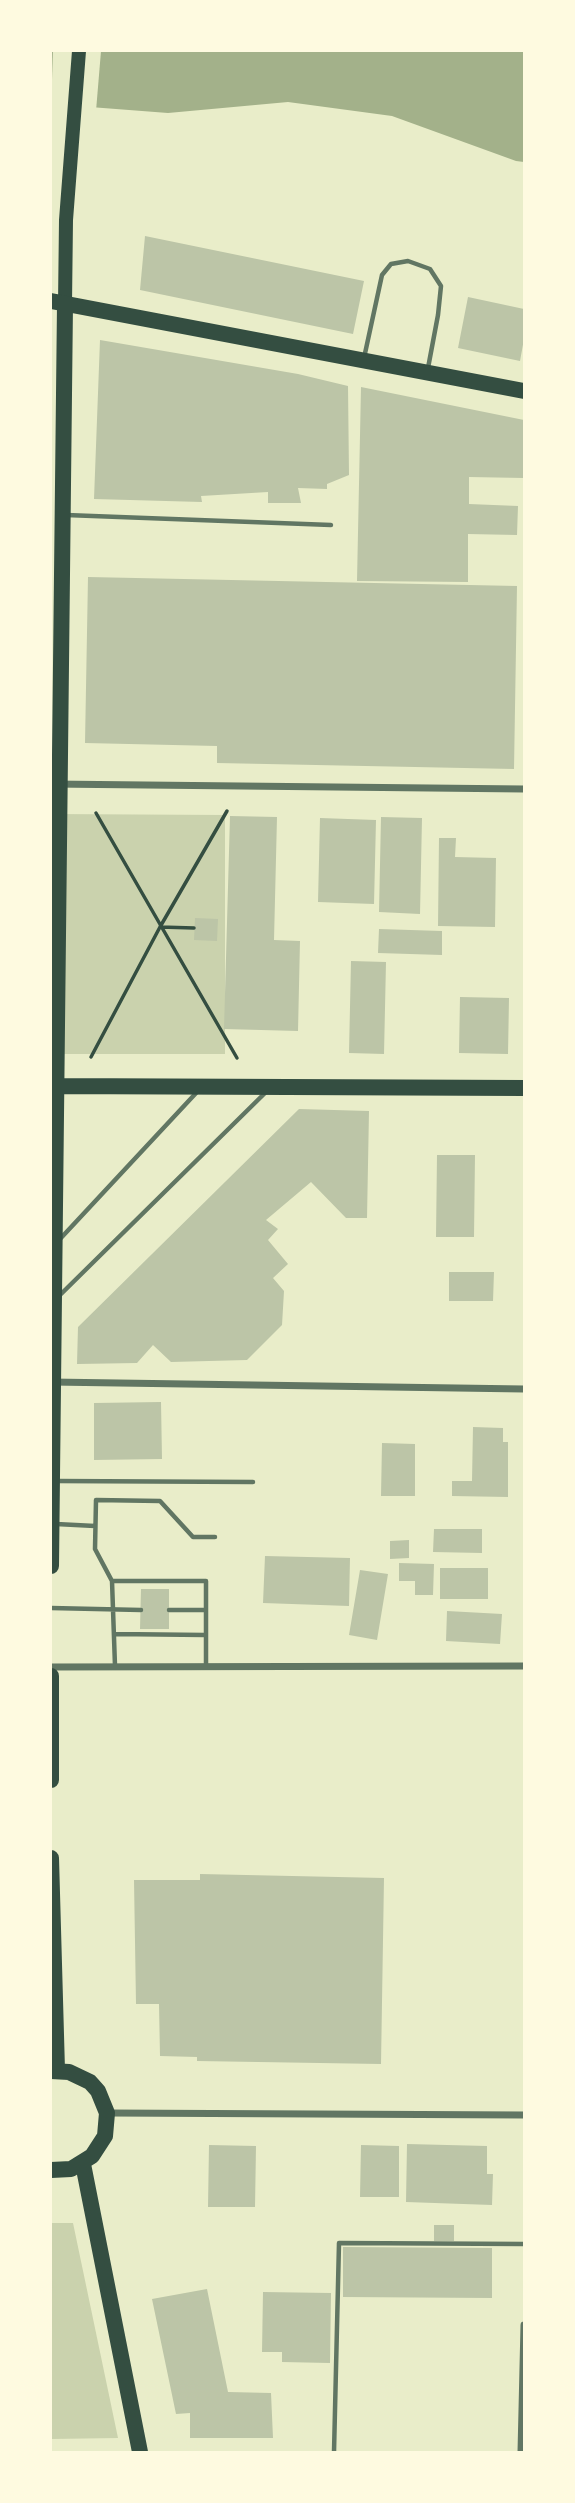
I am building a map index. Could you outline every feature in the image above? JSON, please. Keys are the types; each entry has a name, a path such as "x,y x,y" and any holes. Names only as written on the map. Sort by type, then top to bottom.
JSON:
{"main road":[{"path":"51,1566 55,784 62,514 58,302 79,51"},
{"path":"58,302 524,391"},
{"path":"53,1086 524,1088"},
{"path":"51,1676 51,1780"},
{"path":"51,1858 54,2071 69,2071 90,2082 98,2091 107,2113 105,2136 83,2164 71,2169 51,2170"},
{"path":"83,2164 140,2452"}],"street":[{"path":"55,784 524,789"},
{"path":"52,1382 524,1389"},
{"path":"51,1667 524,1666"},
{"path":"107,2113 524,2115"},
{"path":"521,2452 524,2325"}],"lane":[{"path":"364,360 382,275 391,264 408,261 430,269 441,286 427,372"},
{"path":"62,514 331,525"},
{"path":"54,1245 203,1087"},
{"path":"54,1301 271,1087"},
{"path":"52,1481 253,1482"},
{"path":"115,1667 113,1581 95,1549 96,1500 160,1501 193,1537 215,1537"},
{"path":"52,1524 95,1526"},
{"path":"113,1581 206,1581 206,1667"},
{"path":"51,1608 141,1610"},
{"path":"169,1610 206,1610"},
{"path":"114,1634 205,1635"},
{"path":"334,2452 339,2243 524,2244"}],"path":[{"path":"91,1057 226,811"},
{"path":"96,813 237,1058"},
{"path":"160,927 194,928"}],"shaded area":[{"path":"51,51 524,51 524,162 392,116 288,102 168,113 51,104"},
{"path":"51,814 225,815 225,1054 51,1054"},
{"path":"52,2223 73,2223 118,2438 51,2439"}],"pier":[{"path":"53,51 101,51 96,111 51,107"}],"building":[{"path":"145,236 364,281 353,334 140,290"},
{"path":"468,297 524,309 524,339 520,361 458,348"},
{"path":"100,340 298,374 348,386 349,475 327,484 327,489 298,488 301,503 268,503 268,492 201,496 202,502 94,499"},
{"path":"361,387 524,420 524,478 469,477 469,504 518,506 517,535 468,534 468,582 357,581"},
{"path":"88,577 517,586 514,769 217,763 217,746 85,743"},
{"path":"230,816 277,817 274,940 300,941 298,1031 224,1029"},
{"path":"381,817 422,818 420,914 379,912"},
{"path":"320,818 376,820 374,904 318,902"},
{"path":"439,838 456,838 455,857 496,858 495,927 438,926"},
{"path":"195,918 218,919 217,941 194,940"},
{"path":"379,929 442,931 442,955 378,953"},
{"path":"351,961 386,962 384,1054 349,1053"},
{"path":"460,997 509,998 508,1054 459,1053"},
{"path":"299,1109 369,1111 367,1218 346,1218 311,1182 266,1220 278,1229 268,1240 288,1264 273,1278 284,1291 282,1325 247,1360 171,1362 153,1345 137,1363 77,1364 78,1327"},
{"path":"437,1155 475,1155 474,1237 436,1237"},
{"path":"449,1272 494,1272 493,1301 449,1301"},
{"path":"161,1402 162,1459 94,1460 94,1403"},
{"path":"473,1427 503,1428 503,1442 508,1442 508,1497 452,1496 452,1481 472,1481"},
{"path":"382,1443 415,1444 415,1496 381,1496"},
{"path":"434,1529 482,1529 482,1553 433,1552"},
{"path":"409,1540 409,1558 390,1559 390,1541"},
{"path":"265,1556 350,1558 349,1606 263,1603"},
{"path":"399,1563 434,1564 433,1595 415,1595 415,1581 399,1581"},
{"path":"440,1568 488,1568 488,1599 440,1599"},
{"path":"360,1570 388,1574 377,1640 349,1635"},
{"path":"141,1589 169,1589 169,1629 140,1629"},
{"path":"447,1611 502,1614 500,1644 446,1641"},
{"path":"200,1874 384,1878 381,2064 197,2061 197,2057 160,2056 159,2004 136,2004 134,1880 200,1880"},
{"path":"407,2144 487,2146 487,2174 493,2174 492,2205 406,2202"},
{"path":"209,2145 256,2146 255,2207 208,2207"},
{"path":"361,2145 399,2146 399,2197 360,2197"},
{"path":"434,2225 454,2225 454,2241 434,2241"},
{"path":"343,2247 492,2248 492,2298 343,2297"},
{"path":"207,2289 228,2392 271,2393 273,2438 190,2438 190,2413 176,2414 152,2299"},
{"path":"263,2292 331,2293 330,2363 282,2362 282,2352 262,2352"}]}
